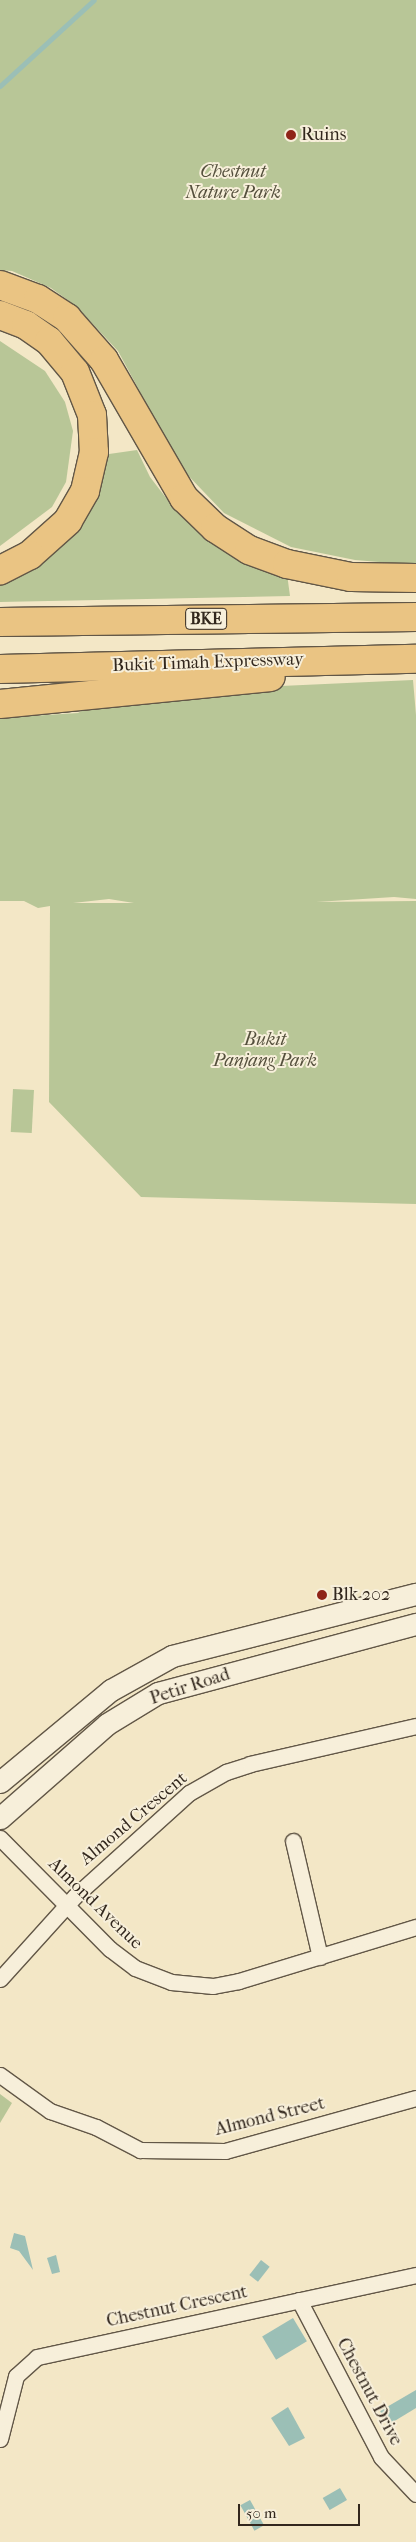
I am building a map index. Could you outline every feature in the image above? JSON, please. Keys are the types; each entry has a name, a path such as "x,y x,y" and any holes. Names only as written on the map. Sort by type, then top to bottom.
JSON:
{"highway":[{"path":"0,285 38,299 67,318 98,353 184,498 215,528 249,550 287,564 351,577 416,578"},
{"path":"0,315 26,325 49,341 75,372 92,415 94,452 85,490 68,521 30,555 0,570"},
{"name":"BKE","path":"0,622 414,617"},
{"name":"Bukit Timah Expressway","path":"0,669 407,659"},
{"path":"0,704 279,676 311,660"}],"main road":[{"name":"Petir Road","path":"0,1782 111,1690 172,1656 416,1594"},
{"path":"357,1608 372,1609 378,1618 375,1628 368,1636"},
{"name":"Petir Road","path":"0,1818 107,1724 158,1693 416,1624"}],"street":[{"name":"Almond Crescent","path":"0,1979 66,1905 189,1793 226,1772 416,1726"},
{"name":"Almond Avenue","path":"0,1838 110,1949 135,1968 171,1982 214,1986 320,1957 416,1927"},
{"path":"293,1841 320,1957"},
{"name":"Almond Street","path":"0,2075 50,2111 96,2127 140,2150 225,2151 416,2098"},
{"name":"Chestnut Crescent","path":"0,2439 16,2376 37,2357 416,2275"},
{"name":"Chestnut Drive","path":"299,2300 381,2457 416,2494"}],"green space":[{"name":"Chestnut Nature Park","path":"0,0 416,0 416,565 355,560 291,547 224,513 181,468 118,351 76,306 51,288 12,271 0,270"},
{"path":"0,341 45,371 65,402 73,431 66,482 52,507 0,546"},
{"path":"137,450 150,477 173,507 208,535 287,574 290,596 0,602 0,584 36,565 77,528 99,494 109,454"},
{"name":"Bukit Panjang Park","path":"413,680 416,715 416,899 394,897 316,902 416,901 416,1204 141,1197 49,1102 50,906 38,908 24,901 0,901 0,718 78,713 90,706 259,687","holes":["109,899 134,903 73,903"]},
{"path":"13,1089 34,1090 32,1133 11,1132"},
{"path":"0,2094 12,2103 0,2123"}],"water":[{"path":"14,2233 25,2236 33,2270 19,2251 10,2248"},
{"path":"56,2255 60,2272 52,2274 47,2258"},
{"path":"261,2260 270,2267 258,2282 249,2275"},
{"path":"293,2318 307,2341 276,2360 262,2337"},
{"path":"416,2390 416,2408 388,2425 380,2411"},
{"path":"288,2407 305,2438 289,2446 271,2418"},
{"path":"340,2488 347,2500 330,2510 323,2498"},
{"path":"250,2500 264,2525 254,2531 240,2505"}],"waterway":[{"path":"0,86 94,0"}],"place":[{"name":"Ruins","path":"291,135"},
{"name":"Blk 202","path":"322,1595"}]}
